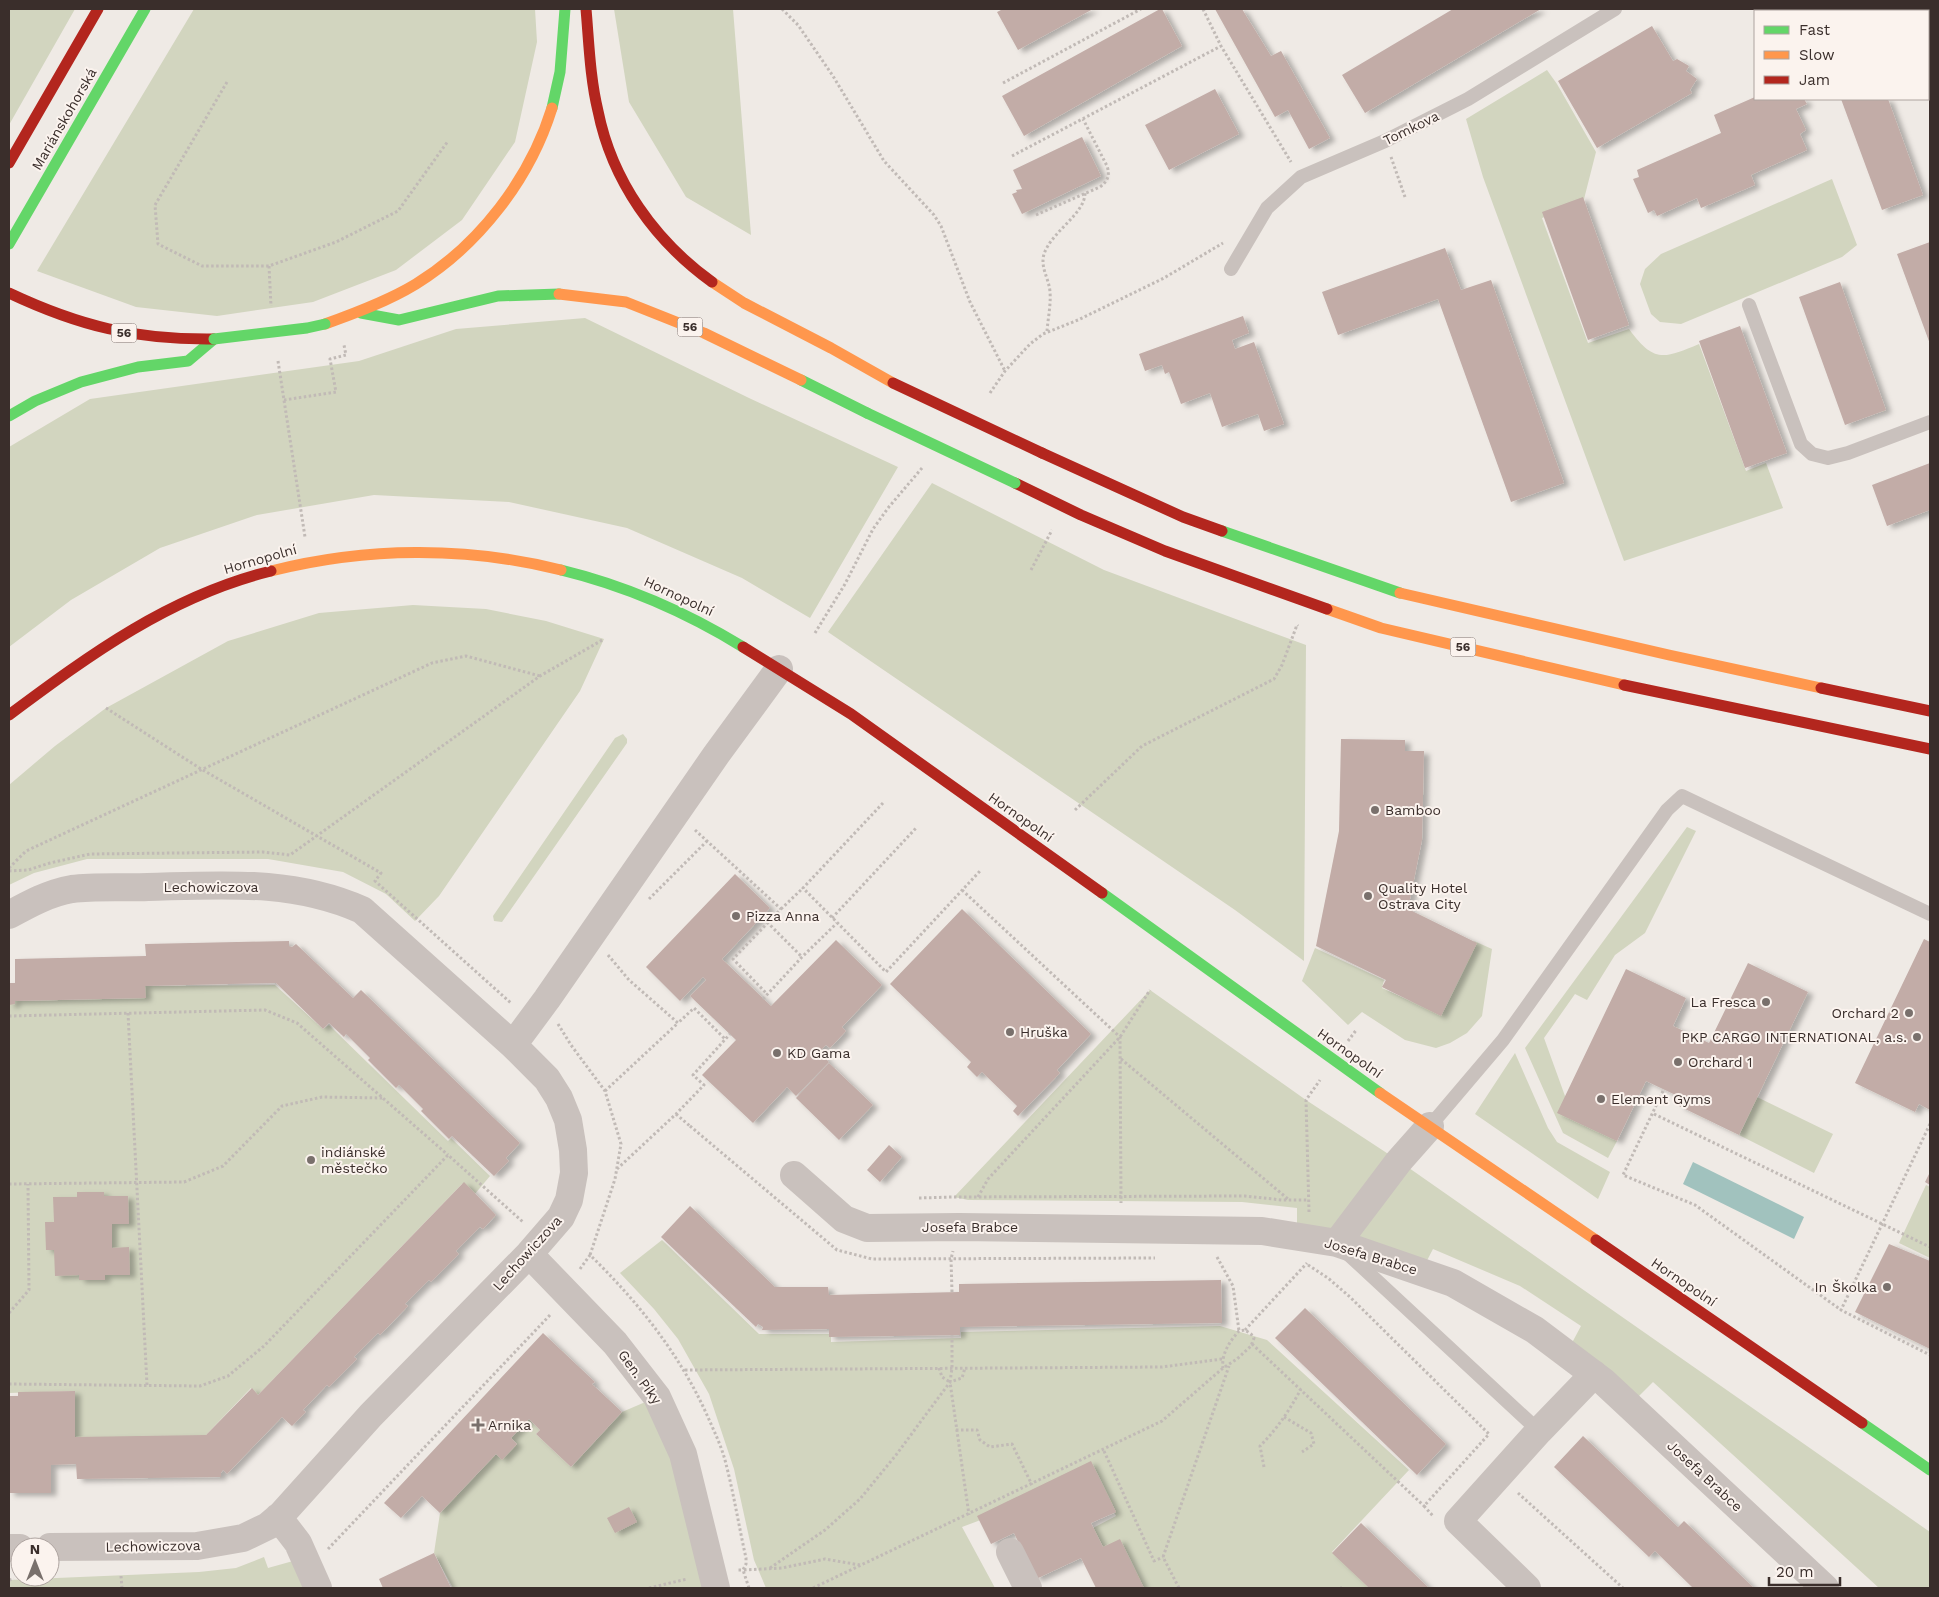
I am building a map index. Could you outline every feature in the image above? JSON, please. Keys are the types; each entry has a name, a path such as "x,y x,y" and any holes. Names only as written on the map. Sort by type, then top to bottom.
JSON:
{"main road":[{"name":"Mariánskohorská","path":"9,162 98,9"},
{"name":"Mariánskohorská","path":"9,244 145,9"},
{"name":"56","path":"9,293 62,316 115,332 170,340 214,338 307,328 361,313 398,295 434,273 465,247 492,218 515,186 534,153 549,118 559,82 563,47 564,9"},
{"path":"586,9 594,96 601,127 624,185 652,225 670,246 707,279 746,305 812,338 893,383 1183,518 1397,592 1669,655 1930,711"},
{"name":"56","path":"361,313 398,320 498,296 562,294 626,302 704,333 1081,516 1165,551 1381,628 1648,691 1930,749"},
{"path":"9,416 35,401 80,382 138,367 188,361 214,338"},
{"name":"Hornopolní","path":"9,715 95,651 169,609 238,580 308,560 418,551 490,556 540,565 625,589 663,603 706,624 851,715 1044,851 1334,1060 1930,1470"}],"street":[{"path":"513,1046 542,1019 676,812 779,670"},
{"name":"Lechowiczova","path":"9,915 37,899 72,889 247,885 296,891 336,899 362,910 547,1079 559,1098 568,1120 573,1150 574,1173 569,1200 561,1217 536,1246 371,1415 268,1526 243,1538 197,1546 60,1548"},
{"path":"1324,1241 1430,1126"},
{"name":"Josefa Brabce","path":"794,1175 844,1219 867,1228 959,1227 1262,1231 1324,1241 1452,1283 1534,1330 1604,1382 1825,1588"},
{"name":"Gen. Píky","path":"536,1246 569,1296 615,1343 658,1397 683,1454 716,1588"},
{"path":"1527,1588 1458,1520 1594,1374"},
{"path":"278,1517 298,1543 316,1583"},
{"path":"1010,1552 1028,1588"}],"lane":[{"name":"Tomkova","path":"1231,269 1267,208 1301,177 1385,141 1468,99 1615,9"},
{"path":"1748,305 1801,444 1812,454 1828,458 1848,453 1930,422"},
{"path":"1430,1126 1503,1040 1666,810 1682,796 1930,914"},
{"path":"1324,1241 1539,1431"}],"path":[{"path":"782,9 798,25 833,76 884,161 934,214 942,226 970,302 1005,370"},
{"path":"1003,83 1141,9"},
{"path":"1203,9 1221,46 1301,177"},
{"path":"1012,156 1221,46"},
{"path":"227,82 155,205 158,244 202,266 269,266 336,242 398,211 448,141"},
{"path":"1036,215 1104,183 1108,179 1109,173 1083,119"},
{"path":"1385,141 1404,197"},
{"path":"1047,332 1050,290 1042,261 1045,252 1059,230 1084,204 1084,193"},
{"path":"990,393 1005,370 1030,344 1047,332 1078,320 1164,278 1228,240 1252,232"},
{"path":"269,266 272,314"},
{"path":"284,400 336,392 330,359 346,355"},
{"path":"278,361 303,512 308,560"},
{"path":"815,633 846,584 873,529 923,466"},
{"path":"1031,570 1054,526"},
{"path":"1075,810 1142,746 1274,679 1282,665 1297,625"},
{"path":"9,870 28,870 90,854 263,852 290,855 540,676 604,639"},
{"path":"9,870 26,851 432,663 466,656 540,676"},
{"path":"106,708 201,769 381,873 375,881 571,1045 605,1091 621,1144 616,1170 590,1255"},
{"path":"767,994 733,959 883,803"},
{"path":"676,812 781,909"},
{"path":"832,918 917,827"},
{"path":"644,905 706,841"},
{"path":"803,888 886,972 980,871"},
{"path":"962,890 1120,1037 1120,1229"},
{"path":"767,922 802,957"},
{"path":"763,999 837,923"},
{"path":"607,954 629,980 678,1022"},
{"path":"978,1197 988,1178 1120,1037 1150,990"},
{"path":"605,1091 694,1008 725,1039"},
{"path":"9,1016 265,1010 297,1023 448,1155 536,1246"},
{"path":"128,1014 147,1386"},
{"path":"1324,1241 1308,1200 1306,1100 1356,1029"},
{"path":"616,1170 704,1085 693,1076 730,1034"},
{"path":"1120,1058 1290,1200"},
{"path":"1664,1091 1623,1175 1695,1205 1841,1310 1930,1355"},
{"path":"9,1184 184,1182 223,1166 282,1106 322,1097 383,1098"},
{"path":"676,1114 771,1194"},
{"path":"1654,1114 1930,1247"},
{"path":"1841,1310 1930,1124"},
{"path":"9,1384 200,1386 228,1376 264,1346 448,1155"},
{"path":"9,1313 29,1290 28,1184"},
{"path":"919,1198 1245,1196 1308,1200"},
{"path":"1217,1257 1233,1286 1238,1331"},
{"path":"1223,1368 1222,1359 1232,1338 1238,1331 1245,1330 1307,1264 1328,1278 1350,1297 1489,1434 1424,1506"},
{"path":"316,1583 321,1556 569,1296"},
{"path":"813,1588 1104,1451 1162,1421 1252,1344 1254,1338 1245,1330"},
{"path":"952,1335 950,1382 969,1515"},
{"path":"1252,1344 1438,1520"},
{"path":"685,1370 1162,1367 1222,1359"},
{"path":"1179,1588 1163,1557 1229,1365"},
{"path":"940,1368 942,1377 950,1382"},
{"path":"770,1568 825,1530 860,1499 896,1455 950,1382 962,1378 965,1368"},
{"path":"1264,1467 1260,1446 1284,1418 1301,1389"},
{"path":"1284,1418 1311,1433 1314,1444 1302,1452"},
{"path":"956,1430 977,1430 980,1440 990,1448 1012,1444 1032,1485"},
{"path":"1104,1451 1154,1561 1163,1557"},
{"path":"1499,1475 1623,1588"},
{"path":"749,1588 743,1570 782,1568 825,1559 861,1566"},
{"path":"121,1576 122,1588"}],"green space":[{"path":"9,9 75,9 9,125"},
{"path":"194,9 535,9 537,42 515,142 462,220 396,270 313,302 217,316 136,307 37,271"},
{"path":"614,9 733,9 751,235 686,197 629,102"},
{"path":"1547,70 1596,152 1583,203 1542,218 1588,343 1629,329 1645,348 1660,355 1676,353 1699,344 1746,471 1766,463 1783,508 1624,561 1483,177 1466,119"},
{"path":"1832,179 1857,245 1842,257 1681,324 1660,322 1651,314 1640,284 1645,269 1661,254"},
{"path":"585,318 749,398 898,467 810,618 742,578 627,528 509,502 374,495 257,515 160,548 71,600 9,647 9,447 90,399 359,361 456,329"},
{"path":"932,483 1104,570 1306,645 1304,961 1235,910 828,632"},
{"path":"413,605 486,609 546,621 604,639 580,691 439,896 415,921 386,894 343,872 268,859 87,859 34,873 9,885 9,785 55,746 106,708 228,641 319,613"},
{"path":"623,734 627,739 627,743 502,922 494,921 493,916 615,738"},
{"path":"1687,827 1696,831 1645,933 1615,955 1587,1000 1575,994 1544,1038 1565,1096 1617,1141 1608,1158 1563,1133 1525,1048"},
{"path":"1474,941 1492,949 1482,1016 1467,1033 1450,1043 1436,1048 1405,1040 1362,1012 1348,1025 1302,981 1315,948 1384,980 1382,988 1440,1014"},
{"path":"275,985 323,1029 329,1025 448,1141 451,1138 490,1176 474,1195 462,1184 258,1395 251,1388 205,1436 75,1439 75,1391 9,1393 9,1004 15,1001 145,998 145,986"},
{"path":"1150,990 1306,1100 1399,1161 1930,1532 1930,1588 1879,1588 1653,1382 1629,1406 1566,1354 1581,1326 1520,1286 1433,1249 1421,1272 1297,1237 1297,1208 1242,1202 968,1200 954,1197"},
{"path":"1515,1053 1548,1128 1557,1142 1610,1172 1598,1199 1475,1114"},
{"path":"1757,1097 1833,1134 1814,1173 1739,1135"},
{"path":"1926,1185 1930,1187 1930,1258 1899,1243"},
{"path":"662,1240 759,1334 831,1334 831,1342 961,1338 961,1332 1220,1326 1267,1340 1409,1470 1332,1552 1369,1588 1142,1588 1120,1544 1105,1551 1093,1528 1116,1516 1092,1466 962,1527 995,1588 766,1588 754,1560 734,1469 709,1394 678,1339 654,1309 620,1273"},
{"path":"657,1397 716,1588 453,1588 434,1553 440,1513 496,1454 502,1459 517,1444 511,1438 529,1419 540,1430 536,1434 571,1467 622,1412"},
{"path":"264,1557 268,1568 293,1561 305,1588 9,1588 9,1580 10,1587 60,1587 60,1578 199,1572 236,1568"}],"water":[{"path":"1693,1162 1804,1217 1794,1239 1683,1184"}],"building":[{"path":"1003,9 1093,9 1018,50 997,12"},
{"path":"1162,9 1182,46 1024,136 1002,96"},
{"path":"1215,9 1242,9 1271,56 1281,51 1330,138 1309,149 1288,110 1275,117"},
{"path":"1453,9 1541,9 1365,113 1342,75"},
{"path":"1652,26 1673,61 1677,59 1689,66 1686,71 1697,79 1690,90 1692,93 1597,148 1558,81"},
{"path":"1215,89 1239,134 1169,170 1145,125"},
{"path":"1754,97 1754,100 1805,100 1807,104 1796,109 1806,130 1800,134 1807,150 1751,175 1755,185 1701,208 1697,198 1657,216 1654,210 1648,213 1633,179 1639,177 1637,170 1721,133 1714,115"},
{"path":"1841,100 1888,100 1923,195 1882,210"},
{"path":"1082,137 1101,176 1022,214 1012,194 1017,192 1016,190 1022,189 1013,170"},
{"path":"1583,197 1629,325 1588,340 1542,212"},
{"path":"1930,242 1930,344 1897,254"},
{"path":"1445,248 1461,290 1491,280 1564,483 1511,502 1438,299 1338,335 1322,292"},
{"path":"1840,282 1886,410 1845,425 1799,297"},
{"path":"1243,316 1249,333 1232,340 1235,349 1254,342 1284,424 1264,431 1258,414 1222,427 1210,393 1181,404 1169,372 1165,374 1162,365 1145,371 1139,354"},
{"path":"1740,326 1787,453 1745,468 1699,341"},
{"path":"1930,463 1930,510 1887,526 1872,485"},
{"path":"1341,739 1405,740 1405,751 1424,751 1422,840 1408,909 1477,943 1441,1016 1382,987 1386,980 1316,946 1339,831"},
{"path":"735,874 770,908 722,959 771,1006 836,940 882,985 842,1027 846,1031 830,1048 826,1045 819,1052 829,1062 796,1096 787,1087 753,1123 702,1075 736,1040 690,996 706,980 703,977 680,1001 646,967"},
{"path":"962,909 1091,1034 1057,1070 1060,1073 1018,1116 1013,1111 1017,1106 982,1072 977,1077 967,1067 971,1062 890,984"},
{"name":"Orchard 2","path":"1924,939 1930,942 1930,1110 1919,1104 1915,1112 1855,1083"},
{"path":"289,941 289,946 292,947 296,944 353,998 361,990 520,1143 506,1158 509,1161 494,1176 452,1136 449,1139 421,1111 423,1109 399,1085 396,1088 368,1060 370,1058 346,1034 344,1037 329,1023 323,1029 276,983 145,986 146,998 15,1001 15,1004 9,1005 9,983 15,983 15,959 146,956 145,944"},
{"name":"Orchard 1","path":"1748,963 1808,992 1739,1135 1679,1106 1682,1098 1646,1081 1617,1141 1557,1113 1626,969 1686,998 1673,1026 1709,1043"},
{"path":"829,1063 873,1105 839,1140 796,1098"},
{"path":"889,1145 902,1157 880,1182 867,1170"},
{"path":"1930,1172 1930,1185 1925,1182"},
{"path":"464,1182 496,1215 483,1229 480,1227 456,1251 459,1254 431,1282 429,1280 405,1304 408,1306 380,1335 378,1333 354,1357 357,1359 329,1387 327,1385 303,1410 306,1412 292,1426 282,1417 227,1474 223,1470 221,1477 77,1479 76,1464 51,1465 51,1493 9,1493 9,1396 18,1396 18,1392 75,1391 75,1437 206,1435 252,1388 258,1395"},
{"path":"77,1192 104,1192 104,1196 128,1196 129,1224 112,1224 112,1248 129,1247 130,1275 105,1275 105,1280 79,1280 79,1275 55,1276 54,1250 46,1250 45,1222 54,1222 53,1197 77,1197"},
{"path":"690,1206 775,1287 828,1287 829,1295 959,1292 959,1284 1221,1280 1222,1323 960,1327 960,1335 829,1337 829,1329 762,1330 763,1327 758,1324 756,1327 661,1237"},
{"path":"1889,1244 1930,1261 1930,1349 1855,1312"},
{"path":"1305,1308 1446,1444 1417,1475 1275,1338"},
{"path":"543,1333 595,1382 592,1384 622,1412 571,1467 536,1434 540,1430 529,1419 511,1438 517,1444 502,1460 496,1454 440,1513 422,1496 401,1518 384,1503"},
{"path":"1583,1436 1678,1527 1684,1521 1754,1588 1693,1588 1655,1551 1649,1557 1554,1467"},
{"path":"1091,1461 1116,1512 1091,1523 1103,1547 1120,1539 1144,1588 1096,1588 1081,1558 1036,1579 1014,1533 991,1544 977,1516"},
{"path":"629,1507 637,1522 615,1533 607,1518"},
{"path":"1361,1523 1429,1588 1369,1588 1332,1553"},
{"path":"434,1553 451,1588 383,1588 379,1579"}],"traffic: fast":[{"path":"9,244 145,9"},
{"path":"552,108 560,72 565,9"},
{"path":"361,313 399,320 498,296 559,294"},
{"path":"214,339 307,328 325,324"},
{"path":"9,416 35,401 81,382 138,367 188,361 214,339"},
{"path":"801,380 867,413"},
{"path":"867,413 1015,483"},
{"path":"1222,531 1400,593"},
{"path":"561,570 585,576 655,601 700,622 743,647"},
{"path":"1102,893 1380,1093"},
{"path":"1862,1423 1930,1470"}],"traffic: slow":[{"path":"325,324 394,296 416,284 461,250 481,230 516,185 530,160 552,108"},
{"path":"712,282 744,303 831,348 893,383"},
{"path":"559,294 626,302 704,333 801,380"},
{"path":"271,571 343,557 416,552 453,553 489,557 561,570"},
{"path":"1400,593 1821,688"},
{"path":"1327,609 1381,628 1624,685"},
{"path":"1380,1093 1596,1240"}],"traffic: jam":[{"path":"9,163 98,9"},
{"path":"586,9 595,99 605,137 625,185 639,207 672,248 712,282"},
{"path":"9,293 60,314 109,329 159,337 214,339"},
{"path":"893,383 1042,453"},
{"path":"1042,453 1183,517 1222,531"},
{"path":"1015,483 1081,515 1165,551 1327,609"},
{"path":"9,715 101,649 165,611 199,595 271,571"},
{"path":"743,647 851,714 1102,893"},
{"path":"1624,685 1930,749"},
{"path":"1821,688 1930,711"},
{"path":"1596,1240 1862,1423"}],"place":[{"name":"Bamboo","path":"1375,810"},
{"name":"Quality Hotel Ostrava City","path":"1368,896"},
{"name":"Pizza Anna","path":"736,916"},
{"name":"La Fresca","path":"1766,1002"},
{"name":"Orchard 2","path":"1909,1013"},
{"name":"Hruška","path":"1010,1032"},
{"name":"PKP CARGO INTERNATIONAL, a.s.","path":"1917,1037"},
{"name":"KD Gama","path":"777,1053"},
{"name":"Orchard 1","path":"1678,1062"},
{"name":"Element Gyms","path":"1601,1099"},
{"name":"indiánské městečko","path":"311,1160"},
{"name":"In Školka","path":"1887,1287"},
{"name":"Arnika","path":"478,1425"}]}
